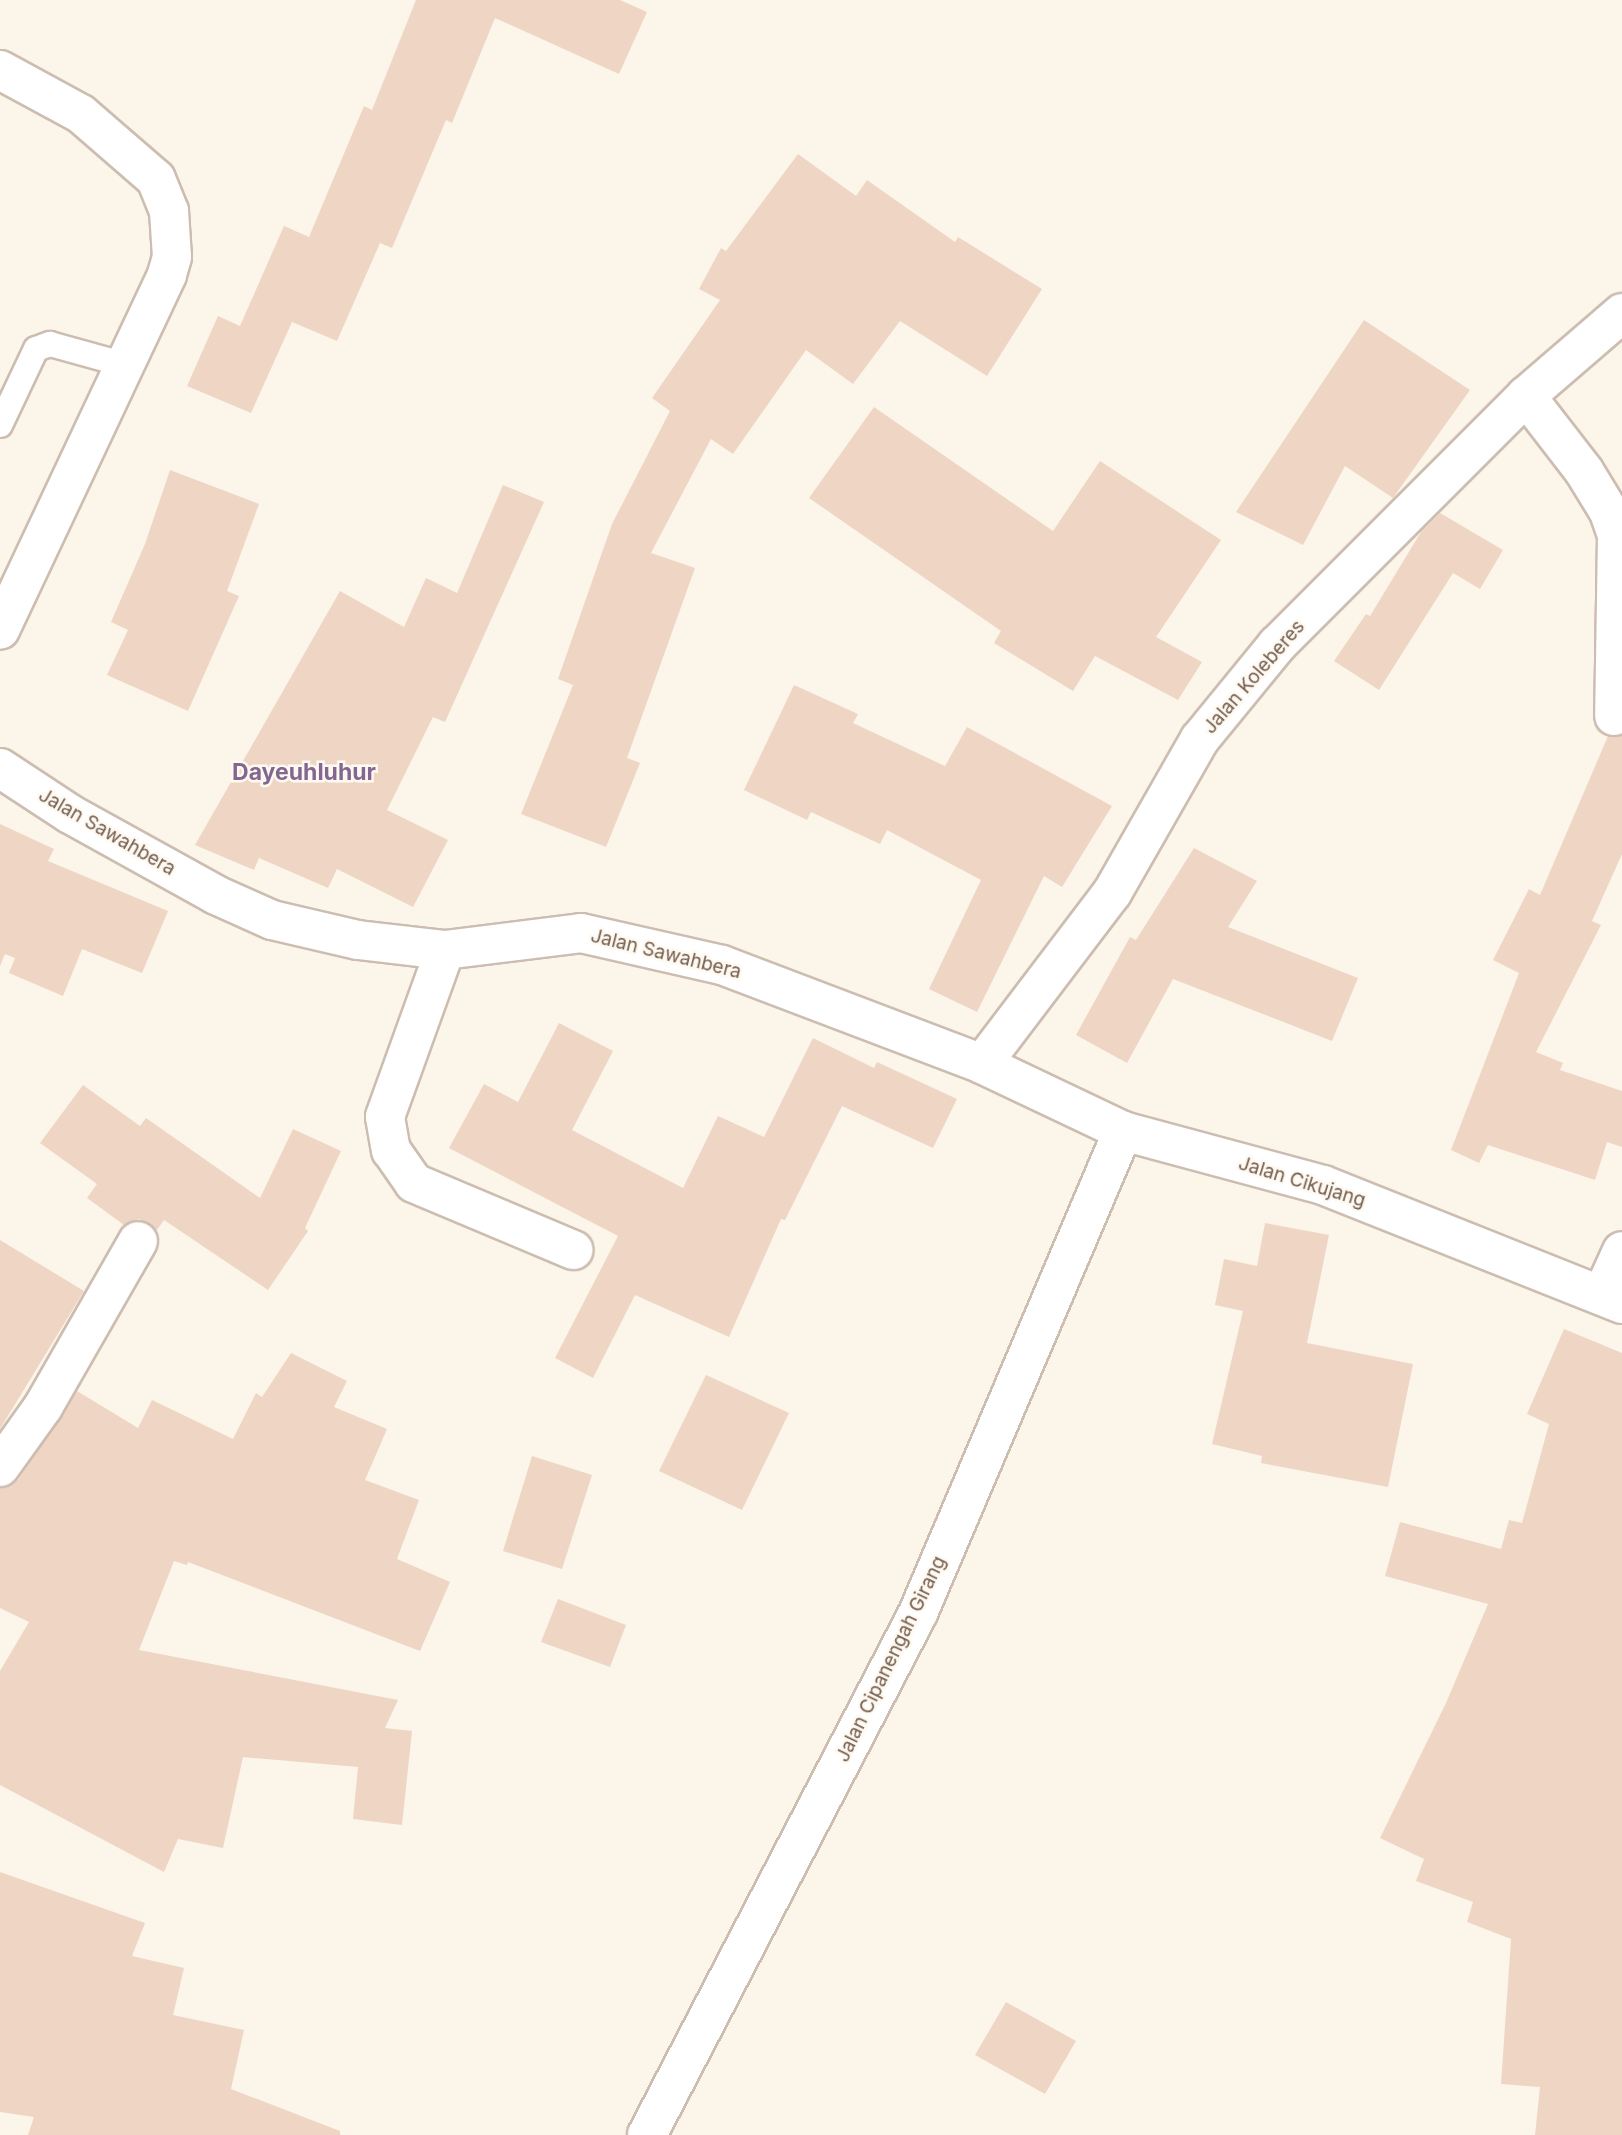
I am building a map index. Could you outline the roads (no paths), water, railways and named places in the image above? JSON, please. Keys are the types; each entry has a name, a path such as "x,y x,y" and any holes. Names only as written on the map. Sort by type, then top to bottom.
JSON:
{"street":[{"path":"0,70 81,114 156,179 169,211 172,257 167,275 122,364 0,630"},
{"name":"Jalan Koleberes","path":"982,1065 1112,893 1200,739 1277,645 1526,397 1622,313"},
{"path":"1526,397 1584,471 1609,512 1617,536 1614,716"},
{"name":"Jalan Sawahbera","path":"0,768 70,814 216,895 272,920 358,940 445,950 581,933 622,940 722,965 982,1065"},
{"path":"445,950 385,1117 391,1150 414,1183 573,1250"},
{"name":"Jalan Cikujang","path":"982,1065 1123,1131 1323,1185 1612,1299"},
{"name":"Jalan Cipanengah Girang","path":"647,2135 918,1613 1123,1131"},
{"path":"0,1467 43,1407 138,1241"},
{"path":"1612,1299 1622,1251"}],"lane":[{"path":"0,425 36,349 50,344 122,364"}],"district":[{"name":"Dayeuhluhur","path":"304,772"}]}
